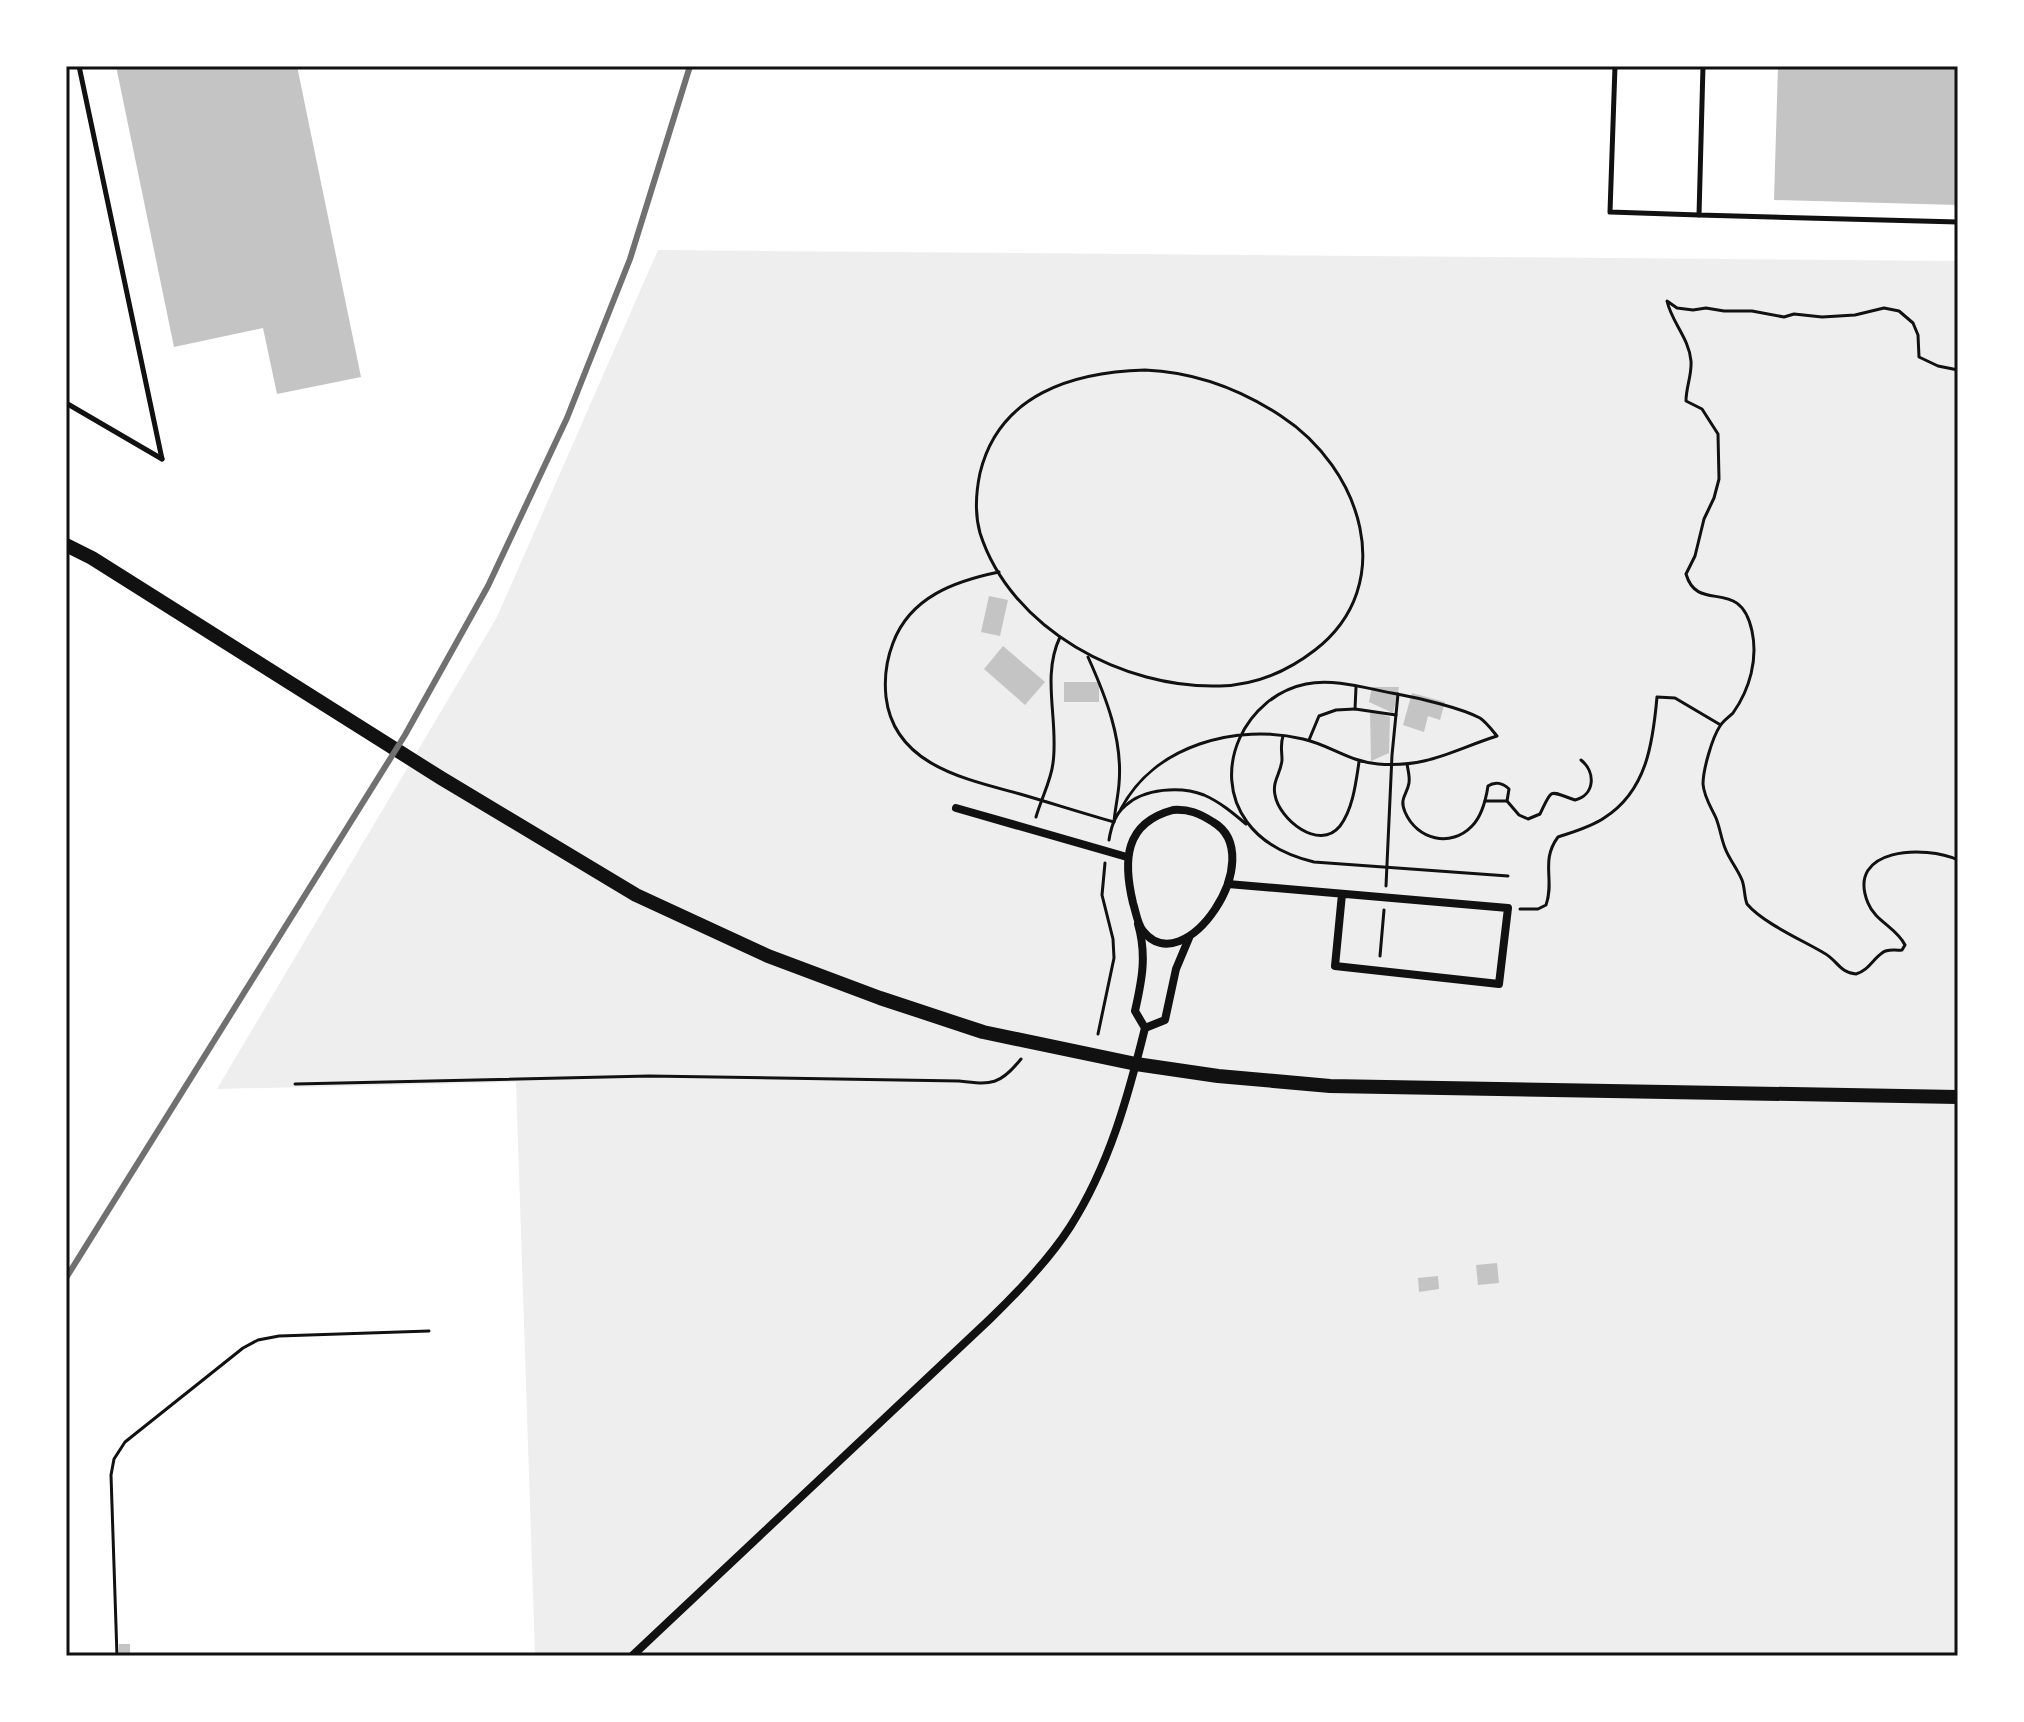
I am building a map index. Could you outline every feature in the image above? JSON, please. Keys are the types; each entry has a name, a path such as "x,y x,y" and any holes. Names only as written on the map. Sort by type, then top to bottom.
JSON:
{"main road":[{"path":"66,545 92,558 610,881 721,936 932,1016 1034,1043 1136,1064 1218,1076 1345,1087 1958,1097"}],"street":[{"path":"956,808 1127,857"},
{"path":"632,1656 979,1330 1041,1265 1070,1227 1097,1179 1120,1121 1145,1028 1135,1011 1144,966 1144,945 1138,924 1128,880 1127,857 1132,841 1147,821 1163,813 1191,810 1218,825 1228,837 1233,867 1228,884 1198,930 1174,944 1160,944 1146,935 1138,924"},
{"path":"1228,884 1508,908 1499,984 1335,966 1342,894"},
{"path":"1145,1028 1165,1020 1176,969 1190,937"}],"lane":[{"path":"66,403 162,459 79,66"},
{"path":"1615,66 1610,212 1958,222"},
{"path":"1699,215 1703,66"}],"path":[{"path":"1958,370 1938,366 1919,357 1918,335 1913,323 1899,311 1884,308 1855,315 1822,317 1794,314 1784,317 1752,311 1677,308 1667,301 1670,317 1682,334 1691,357 1686,403 1702,409 1719,440 1717,488 1704,519 1692,565 1686,574 1700,594 1725,596 1743,608 1750,621 1755,651 1748,684 1732,715 1720,725 1705,768 1703,785 1724,846 1744,885 1747,904 1827,954 1848,974 1863,972 1881,953 1902,950 1905,945 1900,936 1877,916 1867,900 1868,869 1877,860 1900,853 1932,852 1958,860"},
{"path":"1128,370 1187,374 1249,398 1284,418 1330,462 1348,490 1365,556 1361,587 1347,614 1327,641 1280,672 1255,681 1222,686 1161,680 1087,655 1060,637 1027,607 999,572 983,540 976,509 978,482 987,451 1001,425 1027,401 1067,381 1128,370"},
{"path":"999,572 965,580 942,590 910,612 897,631 888,656 885,682 891,721 899,736 929,763 962,778 1114,822 1119,784 1116,737 1109,707 1087,655"},
{"path":"1033,830 1053,767 1051,669 1053,652 1060,637"},
{"path":"1121,809 1149,773 1169,760 1205,741 1241,733 1309,740 1359,761 1392,764 1443,757 1497,736 1481,719 1398,694 1319,683 1291,688 1262,705 1241,733 1235,750 1233,787 1238,806 1248,824 1262,837 1296,858 1314,862 1508,876"},
{"path":"1355,709 1356,687"},
{"path":"1380,956 1398,694"},
{"path":"1508,908 1530,911 1546,905 1550,886 1547,858 1558,837 1605,818 1626,798 1643,775 1650,750 1657,697 1675,698 1720,725"},
{"path":"1309,740 1319,716 1336,710 1355,709 1396,715"},
{"path":"1283,736 1280,747 1282,761 1275,778 1275,797 1289,821 1312,833 1330,833 1342,822 1353,794 1359,761"},
{"path":"1485,801 1507,801 1528,819 1540,814 1546,796 1551,793 1559,792 1573,800 1582,798 1589,792 1591,782 1588,766 1581,760"},
{"path":"1407,764 1409,783 1403,795 1405,811 1413,824 1431,838 1446,839 1467,830 1475,822 1488,786 1496,783 1505,785 1509,789 1507,801"},
{"path":"295,1084 664,1076 928,1080 986,1084 999,1081 1010,1073 1034,1043"},
{"path":"117,1656 111,1475 114,1459 125,1442 234,1355 258,1340 279,1336 429,1331"}],"shaded area":[{"path":"658,250 1958,261 1958,1656 535,1656 516,1082 217,1089 497,617"}],"building":[{"path":"116,66 297,66 361,377 277,394 263,328 174,347"},
{"path":"1778,66 1958,66 1958,205 1774,200"},
{"path":"989,596 1008,600 1000,636 981,632"},
{"path":"1003,646 1045,682 1025,705 984,669"},
{"path":"1064,682 1099,682 1099,702 1064,702"},
{"path":"1372,687 1399,687 1393,713 1369,702"},
{"path":"1412,693 1445,702 1440,720 1428,716 1424,732 1403,725"},
{"path":"1370,710 1390,717 1389,753 1371,761"},
{"path":"1497,1263 1499,1283 1478,1285 1476,1265"},
{"path":"1438,1276 1439,1289 1419,1292 1418,1278"},
{"path":"119,1644 130,1644 130,1656 119,1656"}],"railway":[{"path":"66,1278 405,735 488,586 567,418 630,259 690,66"}]}
